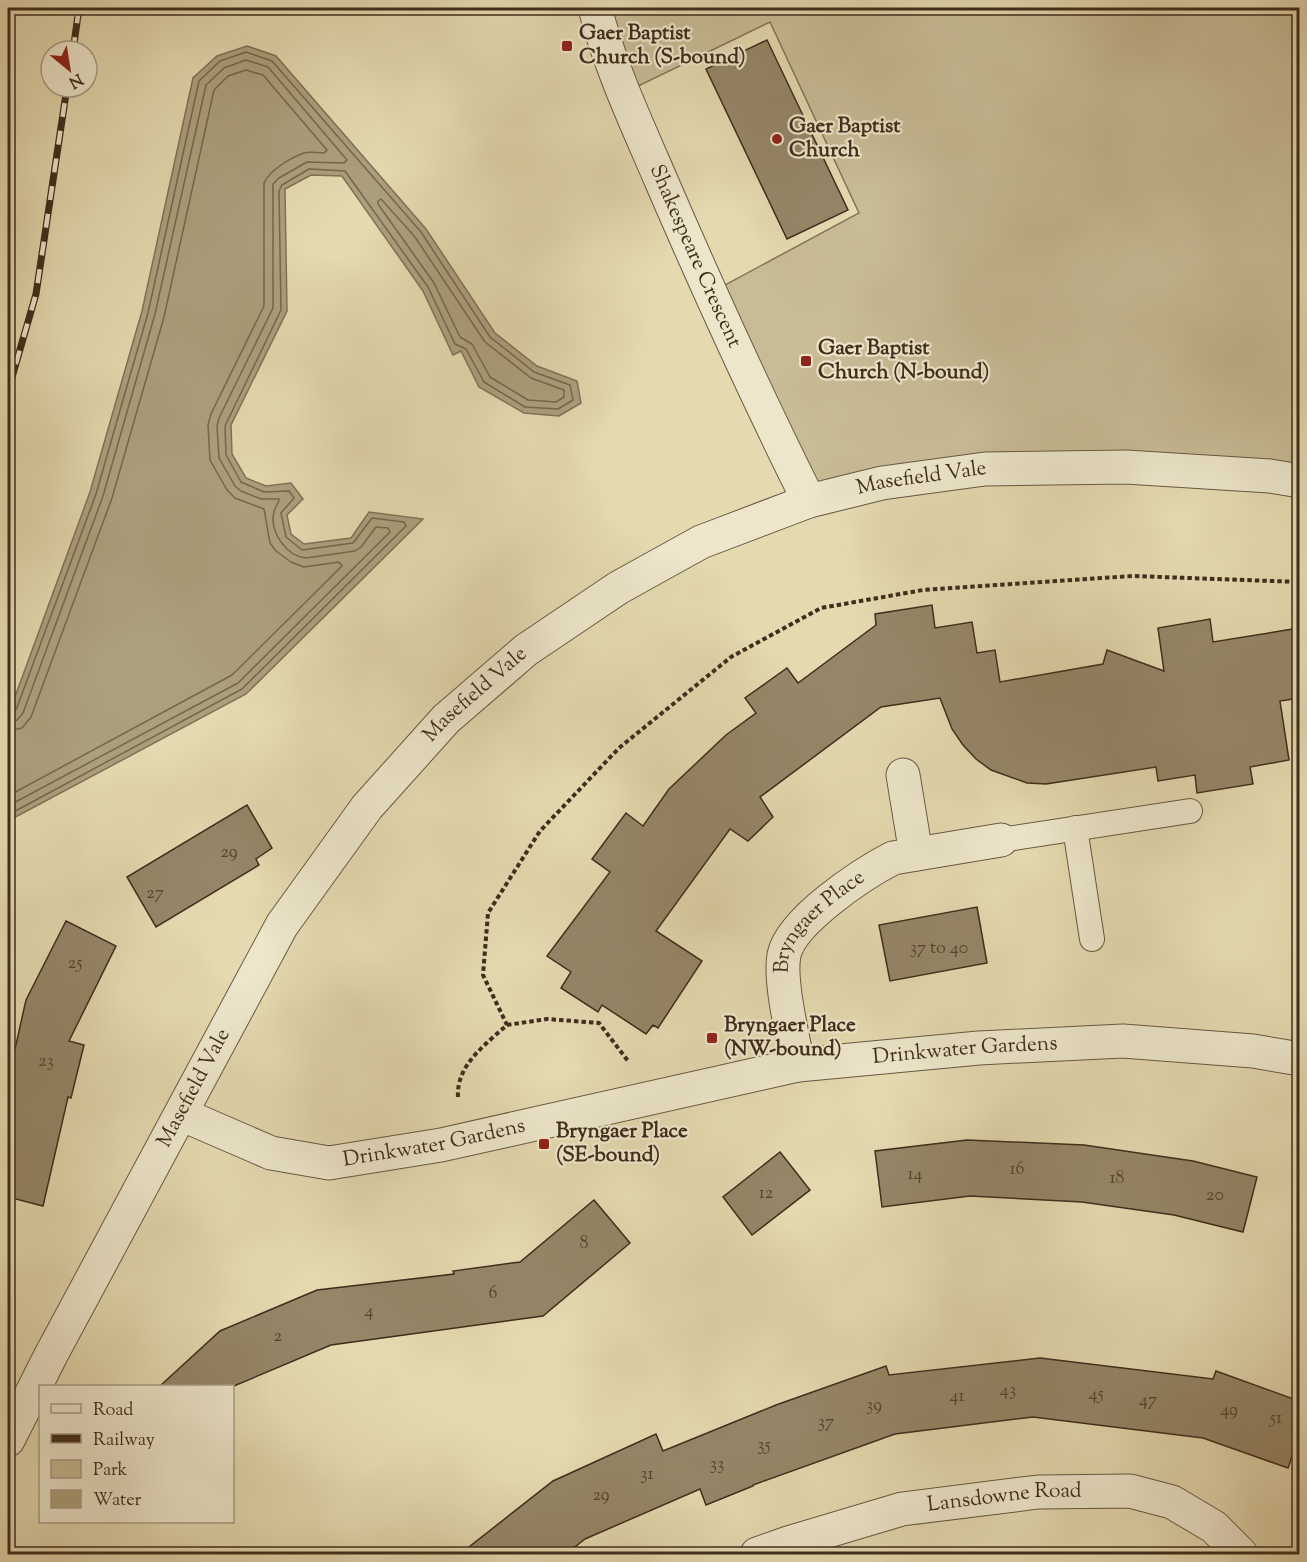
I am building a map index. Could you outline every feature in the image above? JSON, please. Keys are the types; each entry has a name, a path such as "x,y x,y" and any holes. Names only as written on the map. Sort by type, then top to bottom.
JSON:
{"street":[{"name":"Shakespeare Crescent","path":"595,8 604,44 688,244 748,378 809,501"},
{"name":"Masefield Vale","path":"8,1440 51,1355 282,925 368,807 446,719 526,650 618,588 701,542 809,501 882,483 985,469 1125,467 1270,476 1299,481"},
{"path":"903,775 916,854"},
{"name":"Bryngaer Place","path":"798,1065 783,974 784,954 793,934 808,917 893,858 1001,840"},
{"name":"Drinkwater Gardens","path":"181,1114 271,1153 329,1163 462,1141 798,1065 979,1048 1123,1041 1253,1050 1299,1059"},
{"name":"Lansdowne Road","path":"757,1554 902,1509 1038,1492 1130,1491 1172,1502 1214,1527 1241,1554"}],"lane":[{"path":"1001,840 1190,811"},
{"path":"1075,828 1092,939"}],"path":[{"path":"507,1025 483,975 488,914 540,831 619,748 731,657 821,608 923,590 1133,576 1299,582"},
{"path":"462,1141 457,1087 473,1054 507,1025 547,1019 599,1023 656,1097"}],"green space":[{"path":"595,8 1299,8 1299,481 1126,467 809,501 710,293 859,213 770,22 624,93"}],"water":[{"path":"247,46 276,56 426,229 495,333 537,366 577,381 581,403 559,416 524,413 479,387 461,351 453,355 423,291 342,176 311,175 285,189 287,311 231,425 232,454 246,478 266,486 291,483 303,499 287,515 291,534 304,544 351,538 369,512 423,519 246,694 8,821 8,716 90,492 142,311 193,78 217,56"}],"building":[{"path":"767,40 848,210 787,239 706,69"},
{"path":"932,605 935,628 972,622 977,653 995,650 1000,682 1103,664 1107,650 1164,671 1158,628 1210,619 1213,642 1299,628 1299,698 1280,701 1289,760 1250,767 1253,784 1197,793 1195,775 1158,781 1156,767 1046,784 1027,783 991,770 976,759 952,729 940,698 881,707 760,797 773,817 748,841 730,829 656,931 702,961 658,1028 653,1025 646,1034 602,1005 598,1012 561,988 571,972 547,956 610,872 592,859 626,813 643,826 669,789 726,735 756,713 745,698 787,668 798,683 876,625 875,614"},
{"path":"247,805 272,848 256,859 259,865 156,927 127,877"},
{"path":"977,907 987,963 890,981 879,925"},
{"path":"66,921 116,946 69,1041 84,1045 71,1098 68,1097 43,1206 8,1197 8,1080 26,1000"},
{"path":"967,1140 1084,1145 1193,1161 1257,1177 1243,1232 1174,1215 1082,1202 970,1196 882,1207 875,1151"},
{"path":"780,1152 810,1190 752,1235 723,1197"},
{"path":"594,1200 630,1243 543,1316 331,1345 234,1386 161,1385 220,1331 317,1290 454,1274 453,1271 520,1262"},
{"path":"1040,1358 1213,1379 1216,1371 1299,1401 1299,1436 1288,1468 1203,1438 1033,1417 895,1434 753,1485 706,1505 700,1489 585,1539 566,1554 460,1554 553,1481 656,1434 663,1451 776,1405 886,1366 889,1375"}],"railway":[{"path":"75,39 79,8"},
{"path":"8,391 36,294 65,99"}],"place":[{"name":"Gaer Baptist Church (S-bound)","path":"567,46"},
{"name":"Gaer Baptist Church","path":"777,139"},
{"name":"Gaer Baptist Church (N-bound)","path":"806,361"},
{"name":"Bryngaer Place (NW-bound)","path":"712,1038"},
{"name":"Bryngaer Place (SE-bound)","path":"544,1144"}]}
